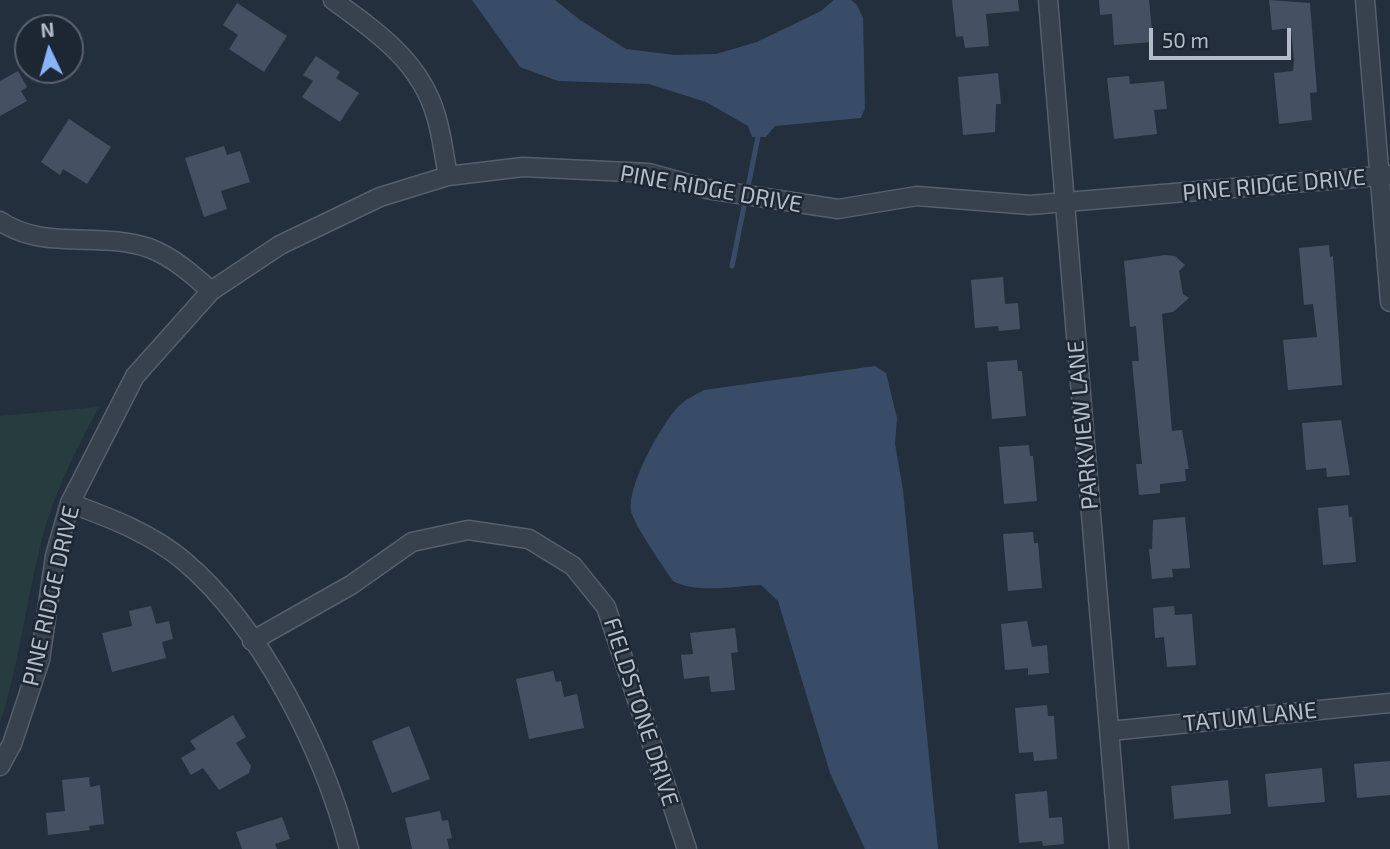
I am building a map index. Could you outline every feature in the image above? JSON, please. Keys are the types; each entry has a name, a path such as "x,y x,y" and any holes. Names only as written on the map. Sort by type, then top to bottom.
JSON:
{"street":[{"path":"333,0 382,36 405,58 423,85 436,115 448,176"},
{"name":"PARKVIEW LANE","path":"1048,0 1119,849"},
{"path":"1365,0 1384,175 1390,302"},
{"name":"PINE RIDGE DRIVE","path":"0,766 12,744 40,660 55,556 70,503 135,376 211,291 280,245 380,197 448,176 523,167 637,173 707,189 838,209 917,196 1030,205 1384,175"},
{"path":"0,221 33,234 60,239 97,240 148,248 178,262 211,291"},
{"path":"70,503 118,520 182,559 226,606 253,641 315,751 338,808 349,849"},
{"name":"FIELDSTONE DRIVE","path":"253,641 351,586 412,542 468,530 528,539 573,566 606,607 687,849"},
{"name":"TATUM LANE","path":"1111,732 1390,703"}],"green space":[{"path":"99,407 64,477 44,532 0,724 0,416"}],"water":[{"path":"472,0 555,0 580,20 626,49 674,55 716,54 757,42 821,11 834,0 851,0 857,5 863,18 865,108 861,118 775,126 766,137 752,137 748,126 706,102 649,84 558,81 520,67"},
{"path":"875,366 886,373 897,418 895,444 903,490 938,849 865,849 830,773 778,601 761,585 704,588 673,581 631,511 634,487 646,457 670,417 690,398 704,390"}],"building":[{"path":"952,0 1018,0 1019,11 986,14 989,46 965,48 963,36 956,37"},
{"path":"1099,0 1149,0 1153,42 1114,45 1112,14 1100,15"},
{"path":"1269,0 1310,3 1317,92 1310,93 1312,120 1279,124 1274,73 1293,71 1294,61 1291,28 1272,30"},
{"path":"237,3 287,36 264,72 229,49 238,35 223,25"},
{"path":"316,56 340,72 336,78 359,93 340,122 302,97 313,81 303,75"},
{"path":"14,73 14,84 25,84 27,87 21,91 27,101 0,116 0,81"},
{"path":"998,73 1001,104 996,104 995,132 963,135 958,77"},
{"path":"1129,76 1130,84 1164,81 1167,109 1154,110 1157,134 1114,139 1107,78"},
{"path":"69,119 111,147 87,184 63,169 60,175 41,162"},
{"path":"224,146 227,155 240,151 250,182 221,191 227,209 204,217 185,158"},
{"path":"1329,245 1330,257 1333,256 1342,385 1288,390 1283,340 1317,337 1313,304 1304,305 1299,248"},
{"path":"1175,256 1185,265 1179,271 1183,294 1189,298 1173,312 1162,314 1172,431 1182,430 1189,469 1185,469 1186,481 1160,484 1160,493 1139,495 1136,464 1142,464 1132,361 1139,361 1136,326 1130,327 1124,261"},
{"path":"1003,277 1005,304 1018,303 1020,329 999,331 998,326 975,328 971,280"},
{"path":"1017,360 1018,371 1022,371 1026,416 992,419 987,362"},
{"path":"1341,420 1350,475 1327,477 1326,468 1306,470 1302,423"},
{"path":"1029,445 1030,456 1033,456 1037,501 1004,504 999,447"},
{"path":"1348,505 1349,517 1352,517 1356,562 1323,565 1318,508"},
{"path":"1185,517 1190,568 1172,569 1173,577 1152,579 1149,549 1152,549 1153,520"},
{"path":"1033,532 1034,543 1038,543 1042,588 1008,591 1003,534"},
{"path":"151,606 156,624 169,621 173,639 162,642 166,658 112,672 102,633 132,626 129,611"},
{"path":"1174,606 1175,615 1192,614 1196,665 1167,667 1164,637 1155,638 1153,608"},
{"path":"1027,621 1032,647 1047,645 1049,673 1028,675 1028,668 1005,670 1001,624"},
{"path":"735,628 738,652 731,653 735,690 711,692 709,676 684,679 681,655 693,654 690,633"},
{"path":"553,671 556,682 561,681 564,697 577,694 584,728 529,739 516,679"},
{"path":"1047,705 1048,716 1054,716 1057,759 1034,761 1033,752 1019,753 1015,708"},
{"path":"233,715 246,737 236,743 251,766 249,773 219,790 203,768 191,775 181,758 196,749 190,741"},
{"path":"409,726 430,779 392,793 372,741"},
{"path":"1390,761 1390,795 1357,798 1354,764"},
{"path":"1322,768 1325,802 1268,807 1265,774"},
{"path":"89,777 90,787 100,785 104,824 89,826 90,830 48,835 46,813 65,811 62,780"},
{"path":"1228,780 1231,814 1174,819 1171,786"},
{"path":"1047,791 1049,818 1062,817 1064,844 1043,846 1042,841 1019,843 1015,794"},
{"path":"440,811 442,821 448,820 452,838 447,839 449,849 412,849 405,818"},
{"path":"282,817 290,839 275,844 277,849 242,849 236,832"}],"waterway":[{"path":"732,266 758,137"}]}
